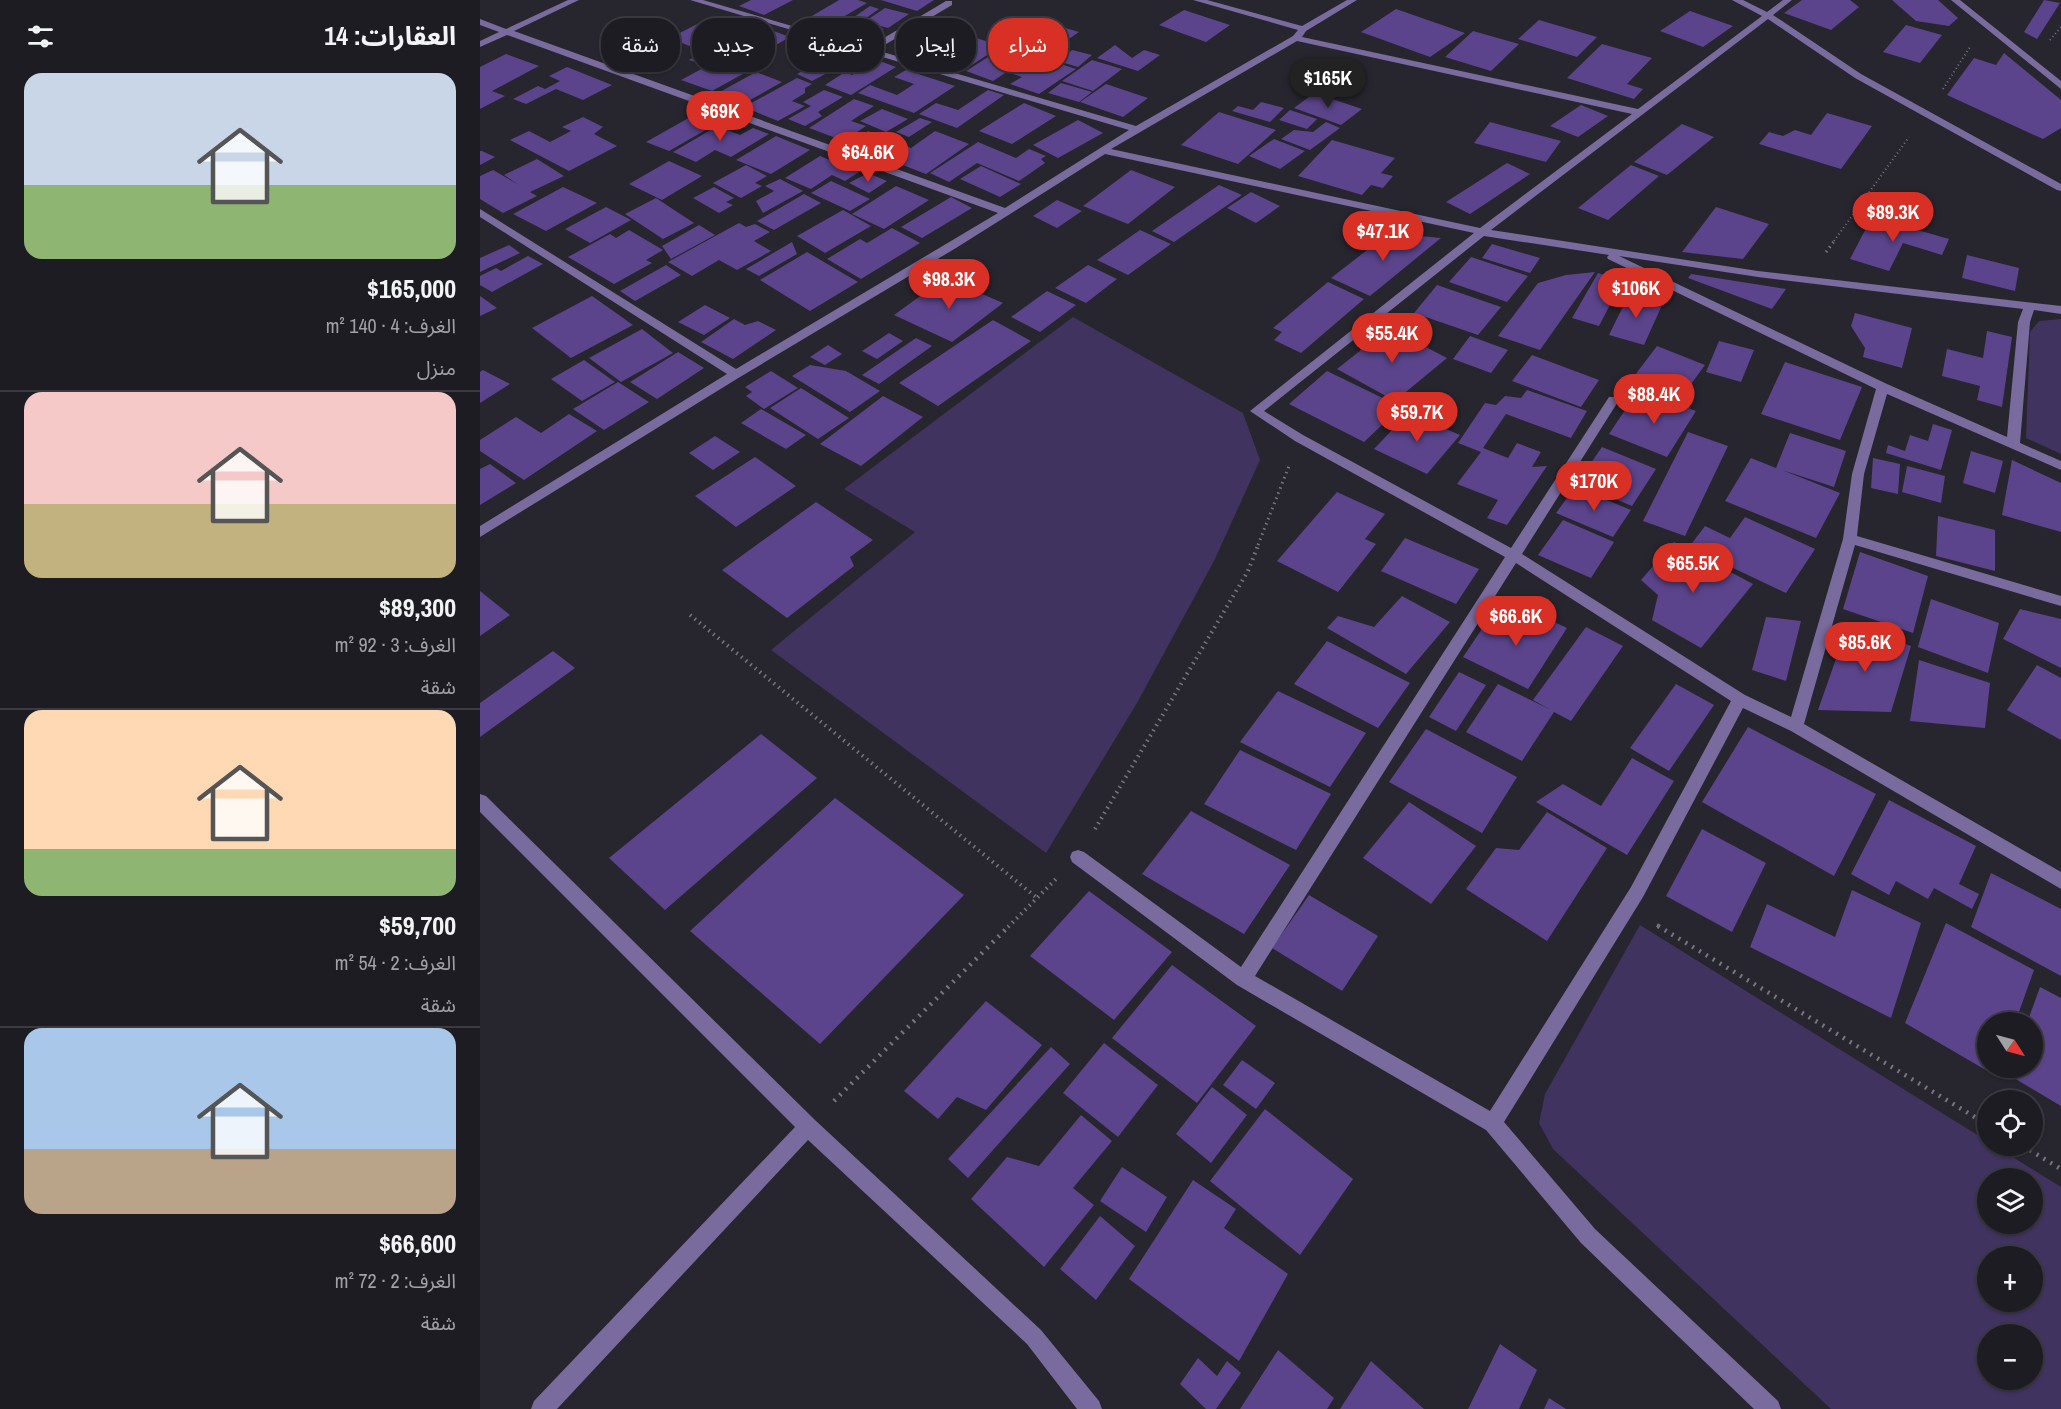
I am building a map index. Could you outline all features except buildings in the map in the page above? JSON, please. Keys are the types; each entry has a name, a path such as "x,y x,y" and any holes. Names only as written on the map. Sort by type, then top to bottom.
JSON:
{"street":[{"path":"480,44 575,0"},
{"path":"694,0 787,27"},
{"path":"1197,0 1299,33 1638,112"},
{"path":"480,532 735,374 1006,212 1137,129 1353,0"},
{"path":"1736,0 1769,16 1858,76 2061,188"},
{"path":"1788,0 1482,232 1256,411 1299,438 1513,555 1740,699 1796,727 2061,881"},
{"path":"1956,0 2061,86"},
{"path":"884,42 949,3"},
{"path":"480,22 1006,212"},
{"path":"884,56 1137,129"},
{"path":"1105,151 1482,232 1806,280 2061,310"},
{"path":"480,212 735,374"},
{"path":"1597,249 1883,387 2061,466"},
{"path":"2013,445 2024,322 2029,307"},
{"path":"1796,727 1850,539 1858,474 1883,387"},
{"path":"1243,979 1613,400"},
{"path":"1850,539 2061,601"},
{"path":"1493,1124 1627,907 1740,699"},
{"path":"480,801 808,1127 1034,1337 1091,1409"},
{"path":"1078,857 1243,979 1493,1124 1588,1236 1770,1409"},
{"path":"542,1409 808,1127"}],"path":[{"path":"1806,280 1926,114 1986,25"},
{"path":"808,1127 1078,857 1248,571 1299,438"},
{"path":"690,615 1037,898"},
{"path":"1627,907 1977,1118"},
{"path":"2040,1156 2061,1169"}],"shaded area":[{"path":"1073,317 1243,413 1260,460 1214,561 1137,703 1046,853 771,650 915,532 844,489"},
{"path":"2061,319 2061,454 2026,438 2030,332 2039,321"},
{"path":"1640,925 1977,1135 1977,1156 2011,1156 2030,1168 1977,1168 1977,1234 2043,1234 2043,1176 2061,1187 2061,1409 1831,1409 1553,1149 1539,1123 1545,1094"}]}
